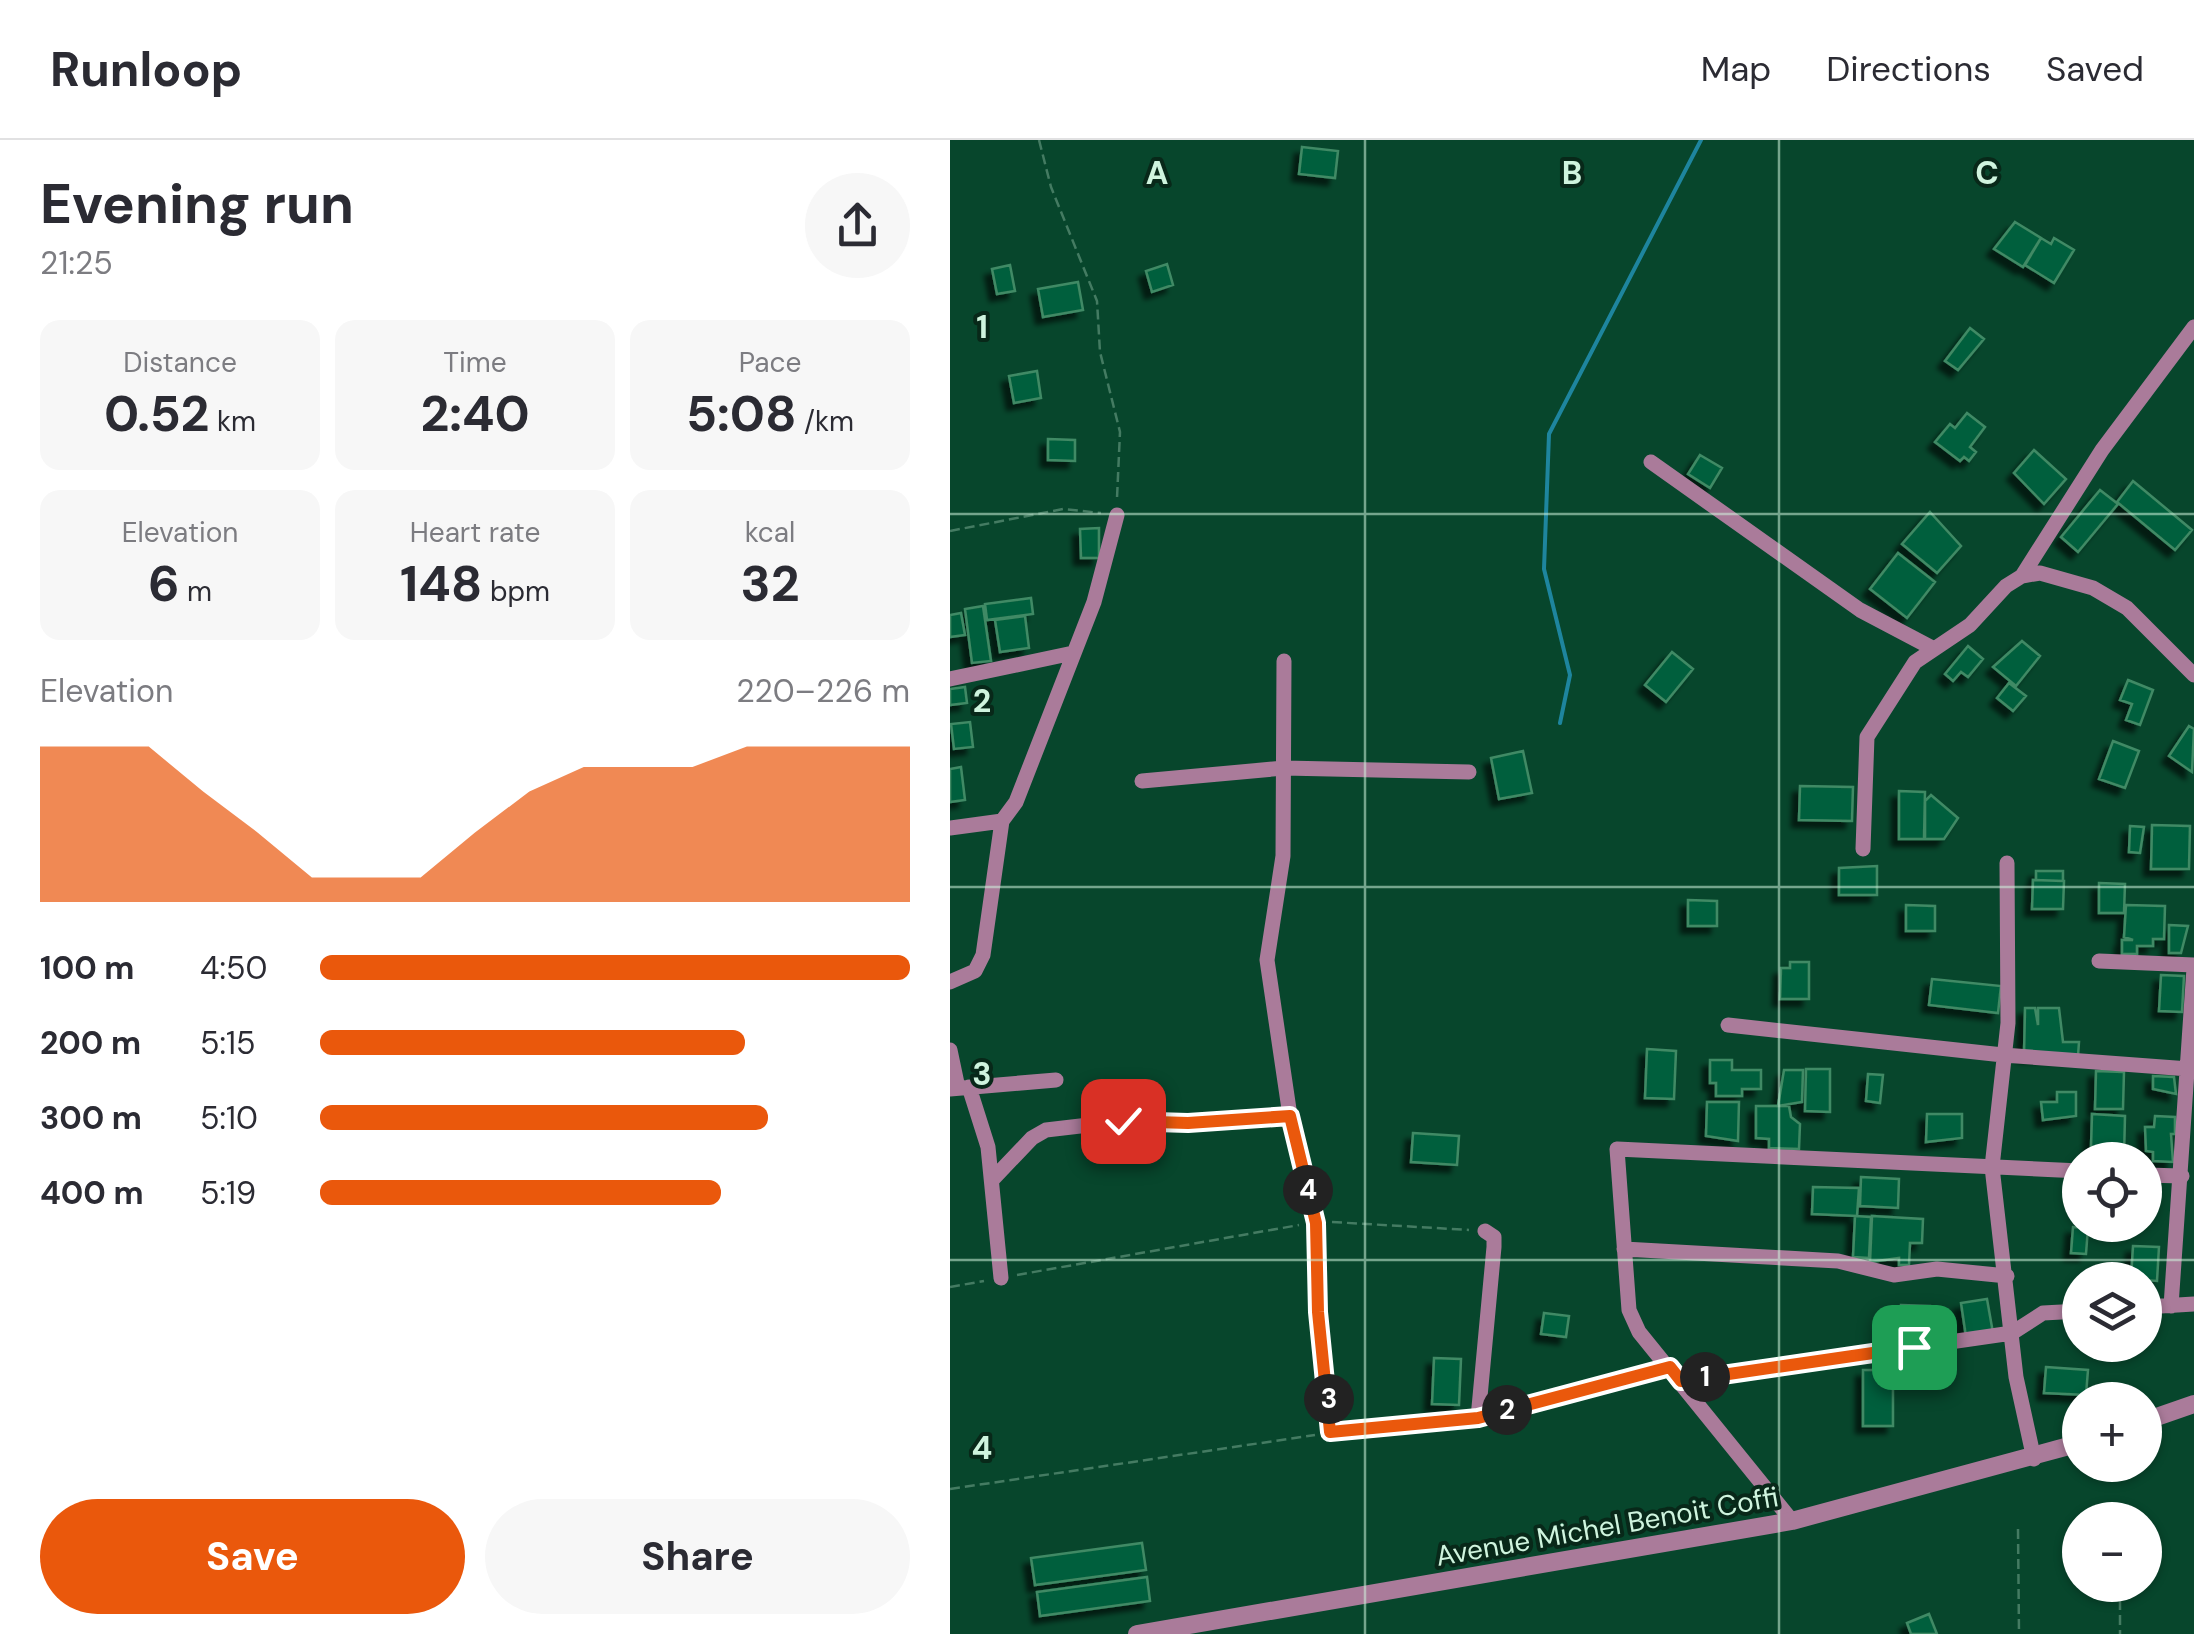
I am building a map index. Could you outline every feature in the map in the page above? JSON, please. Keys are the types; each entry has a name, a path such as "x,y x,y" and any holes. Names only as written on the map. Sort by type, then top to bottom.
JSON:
{"street":[{"path":"2022,576 2102,450 2194,326"},
{"path":"1652,462 1860,610 1934,649"},
{"path":"950,982 975,971 983,955 1002,820 1016,802 1094,602 1116,515"},
{"path":"1863,849 1868,737 1915,662 1970,625 2006,586 2022,576 2040,573 2094,588 2138,618 2194,675"},
{"path":"950,679 1073,653"},
{"path":"1284,661 1282,856 1267,960 1290,1116 1316,1223 1318,1312 1330,1432"},
{"path":"1142,781 1284,768 1469,772"},
{"path":"950,828 1002,820"},
{"path":"2007,863 2008,1023 1992,1167 2016,1377 2034,1459"},
{"path":"2099,960 2194,967 2190,1115 2171,1306"},
{"path":"1728,1025 2003,1055 2189,1069"},
{"path":"950,1050 959,1088 988,1147 1002,1278"},
{"path":"959,1088 1056,1080"},
{"path":"992,1180 1032,1138 1046,1130 1123,1121 1188,1123 1290,1116"},
{"path":"1792,1522 1639,1332 1629,1310 1617,1149 2062,1171"},
{"path":"2162,1175 2182,1176"},
{"path":"1478,1418 1494,1248 1494,1238 1485,1231"},
{"path":"1624,1249 1838,1262 1894,1275 1937,1270 2007,1276"},
{"path":"2162,1306 2194,1304"},
{"path":"1681,1381 2012,1333 2043,1313 2062,1312"},
{"path":"2162,1415 2194,1404"},
{"name":"Avenue Michel Benoit Coffi","path":"1137,1634 1792,1522 2062,1449"}],"path":[{"path":"950,531 1063,509 1116,515 1120,432 1100,352 1097,301 1050,188 1038,140"},
{"path":"950,1287 1316,1223 1485,1231"},
{"path":"950,1489 1330,1432 1478,1418 1670,1367"},
{"path":"2018,1529 2019,1634"},
{"path":"2120,1602 2120,1634"}],"building":[{"path":"1302,147 1338,151 1335,178 1299,174"},
{"path":"2015,222 2041,238 2023,267 1994,249"},
{"path":"2041,238 2051,244 2054,238 2074,250 2054,283 2025,265"},
{"path":"1167,264 1173,285 1152,292 1146,271"},
{"path":"1010,265 1015,291 997,294 992,269"},
{"path":"1078,282 1083,310 1043,317 1038,289"},
{"path":"1970,328 1984,339 1958,370 1945,361"},
{"path":"1037,371 1041,398 1014,403 1009,376"},
{"path":"1967,413 1985,427 1970,447 1976,452 1969,461 1964,457 1960,461 1935,442 1950,424 1955,428"},
{"path":"1048,439 1075,440 1075,461 1048,460"},
{"path":"2034,450 2066,479 2044,504 2014,473"},
{"path":"1700,455 1722,468 1710,488 1688,474"},
{"path":"2133,481 2192,530 2175,550 2117,502"},
{"path":"2100,490 2118,504 2078,552 2061,537"},
{"path":"1930,512 1961,546 1937,573 1902,544"},
{"path":"1099,528 1099,558 1081,558 1080,529"},
{"path":"1898,553 1935,582 1907,618 1870,589"},
{"path":"1031,598 1033,614 987,620 985,604"},
{"path":"983,606 991,661 972,663 965,609"},
{"path":"961,613 965,635 950,637 950,615"},
{"path":"1025,616 1029,648 1000,652 995,620"},
{"path":"2022,641 2040,656 2016,686 1993,667"},
{"path":"1968,646 1983,659 1968,677 1961,672 1953,681 1945,674"},
{"path":"1672,652 1693,669 1666,702 1645,685"},
{"path":"2128,680 2153,690 2140,725 2126,720 2132,704 2120,700"},
{"path":"2009,683 2026,696 2013,711 1997,698"},
{"path":"965,687 967,703 950,705 950,689"},
{"path":"970,722 973,747 954,749 951,724"},
{"path":"2189,726 2194,729 2192,772 2169,756"},
{"path":"2113,741 2139,751 2125,788 2099,779"},
{"path":"1523,751 1532,793 1499,799 1491,758"},
{"path":"961,767 965,800 950,802 950,769"},
{"path":"1800,786 1853,787 1852,821 1799,820"},
{"path":"1899,791 1925,792 1924,839 1899,839"},
{"path":"1931,795 1958,818 1944,839 1925,839 1925,801"},
{"path":"2152,825 2190,826 2189,869 2151,869"},
{"path":"2130,826 2144,827 2140,853 2129,852"},
{"path":"1877,866 1877,895 1839,895 1839,868"},
{"path":"2036,871 2063,871 2063,881 2036,880"},
{"path":"2033,880 2064,881 2063,909 2032,909"},
{"path":"2099,883 2125,884 2124,913 2099,913"},
{"path":"1688,900 1717,901 1717,926 1688,926"},
{"path":"1906,905 1935,906 1935,931 1906,931"},
{"path":"2126,905 2165,906 2164,939 2153,939 2153,946 2137,946 2137,954 2122,954 2122,940 2133,940 2124,937"},
{"path":"2169,925 2188,926 2181,953 2169,953"},
{"path":"1790,962 1809,962 1809,999 1780,999 1781,968 1790,968"},
{"path":"2161,975 2184,976 2182,1012 2159,1011"},
{"path":"1932,979 2001,986 1998,1013 1929,1005"},
{"path":"2025,1008 2035,1008 2038,1025 2038,1008 2059,1008 2063,1042 2079,1042 2078,1056 2024,1055"},
{"path":"1647,1049 1676,1051 1674,1099 1645,1098"},
{"path":"1710,1060 1732,1060 1732,1070 1761,1070 1761,1089 1742,1089 1742,1096 1716,1096 1716,1083 1710,1083"},
{"path":"1806,1069 1830,1069 1830,1112 1805,1111"},
{"path":"1784,1070 1803,1070 1802,1102 1778,1106"},
{"path":"2096,1071 2124,1072 2123,1109 2095,1109"},
{"path":"1868,1074 1883,1075 1880,1103 1866,1101"},
{"path":"2153,1076 2174,1077 2176,1094 2153,1089"},
{"path":"2057,1092 2076,1092 2076,1116 2043,1120 2041,1102 2057,1102"},
{"path":"1707,1102 1739,1102 1738,1141 1706,1136"},
{"path":"1756,1106 1789,1106 1791,1117 1800,1124 1799,1149 1769,1148 1769,1139 1756,1138"},
{"path":"1927,1114 1962,1114 1962,1138 1926,1142"},
{"path":"2092,1114 2125,1116 2124,1142 2091,1142"},
{"path":"2155,1116 2175,1117 2175,1134 2171,1134 2173,1162 2162,1161 2162,1142 2146,1142 2145,1127 2154,1127"},
{"path":"1413,1133 1459,1136 1457,1165 1411,1162"},
{"path":"1861,1177 1899,1179 1898,1208 1860,1206"},
{"path":"1813,1187 1859,1188 1857,1216 1812,1214"},
{"path":"1855,1216 1871,1217 1869,1258 1853,1257"},
{"path":"1872,1216 1923,1219 1922,1243 1910,1243 1909,1265 1899,1265 1899,1258 1870,1262"},
{"path":"2072,1242 2087,1242 2086,1254 2071,1253"},
{"path":"2133,1246 2159,1247 2158,1262 2132,1262"},
{"path":"1987,1299 1993,1333 1966,1337 1961,1303"},
{"path":"1901,1305 1930,1306 1928,1340 1900,1339"},
{"path":"1544,1313 1569,1316 1566,1337 1541,1334"},
{"path":"1434,1358 1461,1359 1459,1405 1432,1404"},
{"path":"2046,1367 2088,1370 2087,1382 2062,1382 2062,1394 2044,1393"},
{"path":"1863,1370 1893,1370 1893,1426 1863,1426"},
{"path":"1142,1543 1146,1570 1035,1585 1031,1558"},
{"path":"1147,1577 1150,1601 1040,1616 1037,1592"},
{"path":"1929,1614 1937,1634 1911,1634 1907,1623"}],"waterway":[{"path":"1560,723 1570,675 1544,569 1549,434 1701,140"}],"route":[{"path":"1123,1121 1188,1123 1290,1116 1316,1223 1318,1312 1330,1432 1478,1418 1670,1367 1681,1381 1914,1347"}]}
